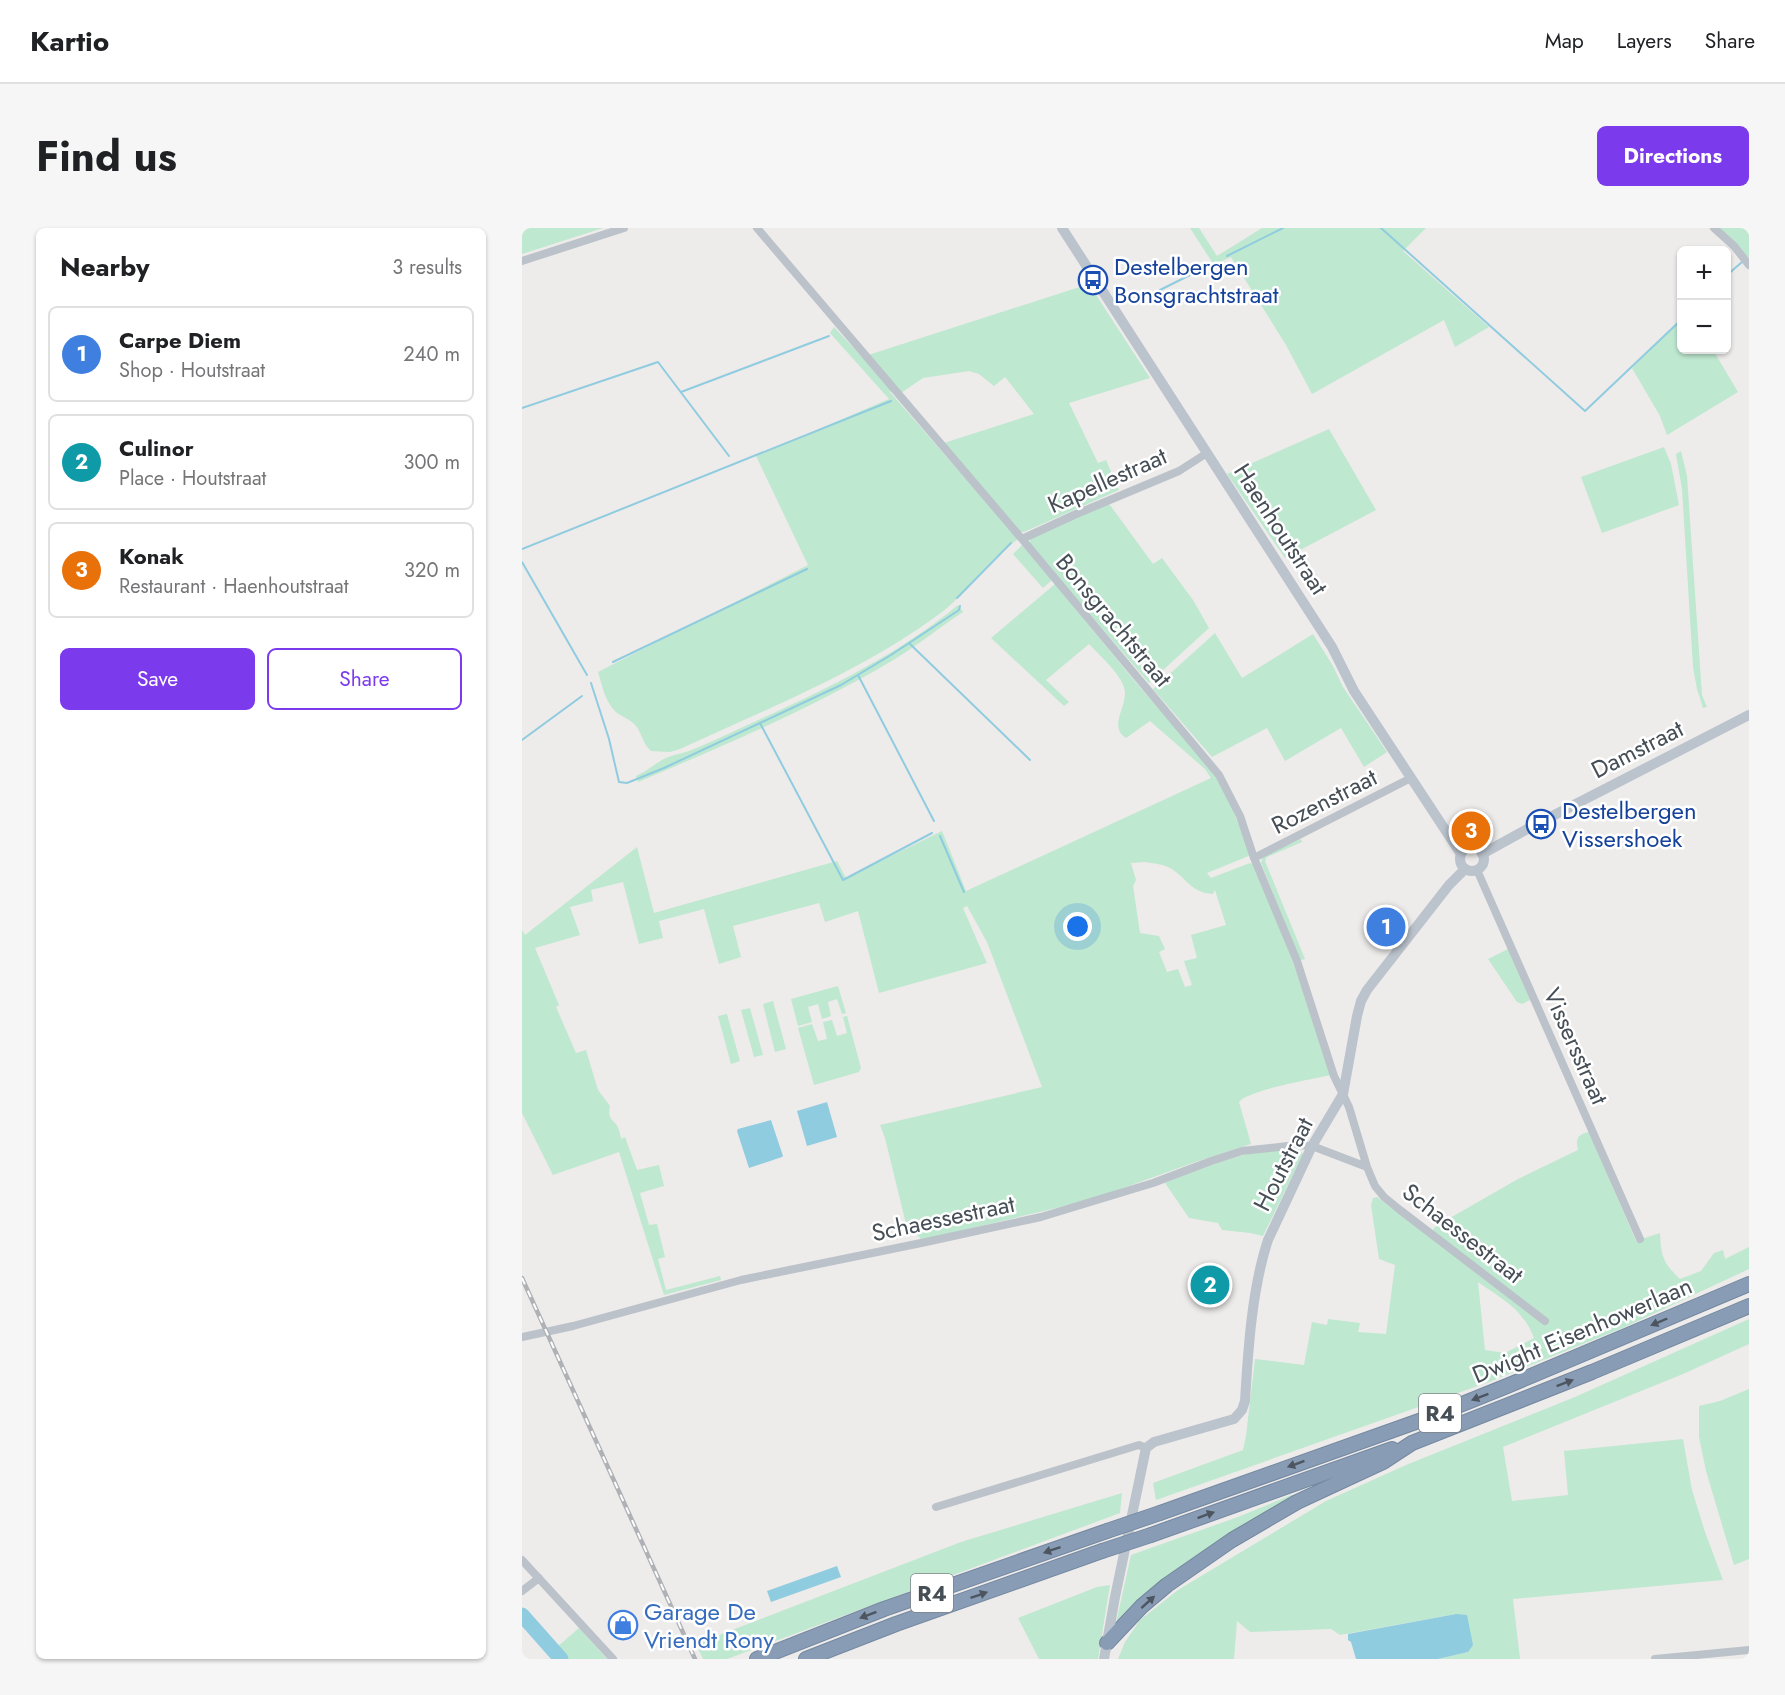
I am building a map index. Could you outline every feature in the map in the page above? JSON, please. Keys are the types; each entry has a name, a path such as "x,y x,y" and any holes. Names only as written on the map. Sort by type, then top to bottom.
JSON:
{"highway":[{"name":"Dwight Eisenhowerlaan","path":"758,1659 884,1609 1452,1408 1749,1284"},
{"name":"Dwight Eisenhowerlaan","path":"1413,1443 1592,1372 1749,1306"},
{"name":"R4","path":"806,1659 896,1624 1413,1443"},
{"path":"1107,1643 1142,1606 1167,1585 1232,1540 1297,1502 1383,1462 1413,1443"}],"street":[{"path":"522,261 624,228"},
{"name":"Bonsgrachtstraat","path":"757,228 1219,775 1239,816 1297,962 1334,1076 1343,1094"},
{"name":"Haenhoutstraat","path":"1062,228 1332,647 1354,691 1461,854"},
{"path":"1714,228 1734,246 1749,265"},
{"name":"Kapellestraat","path":"1022,539 1179,471 1207,453"},
{"name":"Damstraat","path":"1482,854 1749,716"},
{"name":"Rozenstraat","path":"1254,858 1412,778"},
{"path":"1471,848 1482,854 1483,863 1477,870 1465,869 1460,862 1461,854 1465,850 1471,848"},
{"name":"Houtstraat","path":"936,1507 1139,1445 1146,1448 1154,1442 1234,1419 1242,1410 1245,1401 1249,1343 1264,1252 1312,1146 1343,1094 1361,1001 1367,990 1449,885 1465,869"},
{"name":"Vissersstraat","path":"1477,870 1640,1239"},
{"name":"Schaessestraat","path":"1343,1094 1367,1167 1375,1186 1384,1197 1545,1321"},
{"name":"Schaessestraat","path":"522,1337 573,1326 741,1280 1050,1214 1153,1183 1242,1150 1297,1145 1312,1146 1367,1167"},
{"path":"1104,1659 1146,1448"},
{"path":"522,1560 613,1659"},
{"path":"522,1591 539,1578"},
{"path":"1655,1659 1749,1650"}],"green space":[{"path":"522,228 603,228 522,254"},
{"path":"1190,228 1199,228 1217,256 1262,228 1426,228 1403,251 1489,327 1455,347 1444,320 1312,394 1286,345 1231,257 1214,265"},
{"path":"1717,228 1749,228 1749,258"},
{"path":"1089,284 1150,378 1069,403 1098,463 1106,460 1119,490 1020,532 944,443 1034,414 1005,377 994,386 979,374 969,371 923,378 901,393 896,387 890,392 1018,539 990,562 960,596 942,612 880,653 815,687 680,749 670,752 651,751 636,726 616,712 609,703 598,672 808,565 756,456 889,399 830,333 834,327 862,357"},
{"path":"1677,324 1677,354 1715,354 1738,392 1667,435 1660,416 1632,368"},
{"path":"1329,429 1376,510 1285,558 1227,474"},
{"path":"1664,447 1671,464 1679,505 1602,533 1581,477"},
{"path":"1681,451 1687,476 1702,695 1707,707 1703,708 1693,667 1682,489 1676,454"},
{"path":"1106,504 1110,505 1153,564 1162,558 1193,600 1209,628 1149,683 1030,545 1030,539"},
{"path":"1022,545 1052,580 1043,588 1013,554"},
{"path":"1055,584 1137,684 1210,767 1224,788 1251,855 1207,873 1211,878 1250,863 1256,866 1293,962 1331,1075 1267,1089 1239,1102 1251,1144 1090,1200 922,1240 906,1224 880,1125 1042,1087 987,942 967,906 963,908 987,963 879,993 858,911 825,922 819,903 733,926 741,957 719,964 704,909 659,921 663,938 639,944 623,882 591,890 593,901 570,907 580,935 535,948 559,1005 556,1007 576,1053 586,1050 598,1090 610,1106 610,1116 618,1127 621,1139 625,1137 637,1170 659,1165 664,1186 640,1193 649,1225 657,1224 665,1257 658,1259 666,1290 720,1276 721,1280 664,1295 619,1152 553,1175 522,1113 522,930 525,935 637,847 654,913 837,861 846,878 942,831 966,891 1211,778 1205,769 1150,721 1126,738 1121,734 1118,723 1124,700 1124,688 1112,668 1089,644 1046,680 1069,702 1064,706 991,638","holes":["1131,863 1159,864 1174,870 1193,887 1205,893 1213,894 1215,890 1226,925 1191,935 1197,958 1184,961 1192,985 1185,987 1178,969 1167,972 1159,952 1165,949 1159,936 1140,933 1133,886 1136,880"]},
{"path":"958,605 963,612 904,654 864,677 768,725 638,782 636,776 665,758 689,751 855,673 908,642"},
{"path":"1215,633 1242,678 1313,634 1343,687 1387,752 1364,767 1341,728 1285,761 1267,728 1212,757 1153,689"},
{"path":"1301,839 1302,842 1267,857 1265,861 1305,959 1300,960 1261,863 1263,856"},
{"path":"1508,949 1530,1000 1522,1004 1517,1002 1488,959"},
{"path":"838,986 846,1013 842,1014 837,999 828,1002 831,1016 822,1019 818,1004 808,1007 812,1022 798,1026 791,999"},
{"path":"773,1001 786,1049 775,1052 763,1004"},
{"path":"750,1008 763,1055 754,1057 741,1010"},
{"path":"727,1014 740,1061 731,1064 718,1016"},
{"path":"847,1016 861,1068 859,1072 814,1085 798,1028 812,1024 818,1041 827,1039 823,1022 832,1020 837,1036 847,1033 843,1017"},
{"path":"1589,1132 1636,1241 1660,1233 1664,1259 1680,1279 1701,1271 1714,1253 1723,1250 1725,1259 1749,1247 1749,1269 1625,1327 1489,1382 1156,1500 1153,1483 1243,1450 1255,1359 1304,1365 1312,1322 1327,1325 1328,1319 1360,1323 1358,1332 1386,1334 1395,1265 1379,1259 1371,1205 1373,1198 1377,1197 1428,1236 1436,1226 1518,1179 1578,1150 1578,1138","holes":["1478,1282 1518,1312 1530,1328 1534,1338 1505,1353 1485,1350"]},
{"path":"1298,1148 1303,1154 1263,1236 1222,1230 1218,1223 1189,1218 1165,1183 1239,1156 1269,1150"},
{"path":"1749,1319 1749,1344 1683,1374 1503,1447 1512,1501 1568,1495 1564,1451 1683,1439 1692,1490 1723,1580 1513,1599 1520,1659 1438,1659 1468,1652 1456,1614 1340,1635 1331,1629 1250,1632 1237,1621 1234,1659 1118,1659 1125,1642 1140,1620 1178,1590 1326,1501 1406,1465 1575,1397"},
{"path":"1749,1389 1749,1559 1734,1565 1706,1471 1699,1437 1699,1406 1720,1401"},
{"path":"1122,1493 1120,1513 727,1659 703,1659 696,1644 961,1542"},
{"path":"1295,1495 1296,1498 1116,1623 1131,1555 1238,1517"},
{"path":"1110,1585 1098,1659 1039,1659 1018,1618 1097,1587"},
{"path":"579,1628 607,1659 559,1659 562,1656 556,1648"}],"water":[{"path":"827,1102 837,1137 807,1146 797,1111"},
{"path":"771,1120 783,1156 749,1168 737,1131"},
{"path":"837,1566 841,1577 771,1602 767,1591"},
{"path":"1456,1614 1467,1615 1473,1645 1468,1652 1438,1659 1356,1659 1351,1642 1348,1640 1348,1634"}],"waterway":[{"path":"1227,256 1283,228"},
{"path":"1381,228 1585,411 1677,324"},
{"path":"1731,272 1742,262"},
{"path":"1146,297 1212,264"},
{"path":"681,392 829,336"},
{"path":"522,408 658,362 729,456"},
{"path":"522,549 891,401"},
{"path":"957,598 1011,543"},
{"path":"522,562 587,675"},
{"path":"613,662 807,569"},
{"path":"591,683 609,739 619,782 627,783 841,685 959,610 960,606"},
{"path":"909,643 1030,760"},
{"path":"858,675 934,821"},
{"path":"522,740 582,696"},
{"path":"760,723 843,880 932,833"},
{"path":"940,836 964,892"},
{"path":"522,1615 561,1659"}],"railway":[{"path":"522,1278 695,1659"}],"place":[{"name":"Destelbergen Bonsgrachtstraat","path":"1093,280"},
{"name":"Destelbergen Vissershoek","path":"1541,824"},
{"name":"Konak","path":"1471,831"},
{"name":"Carpe Diem","path":"1386,927"},
{"name":"Culinor","path":"1210,1285"},
{"name":"Garage De Vriendt Rony","path":"623,1625"}]}
